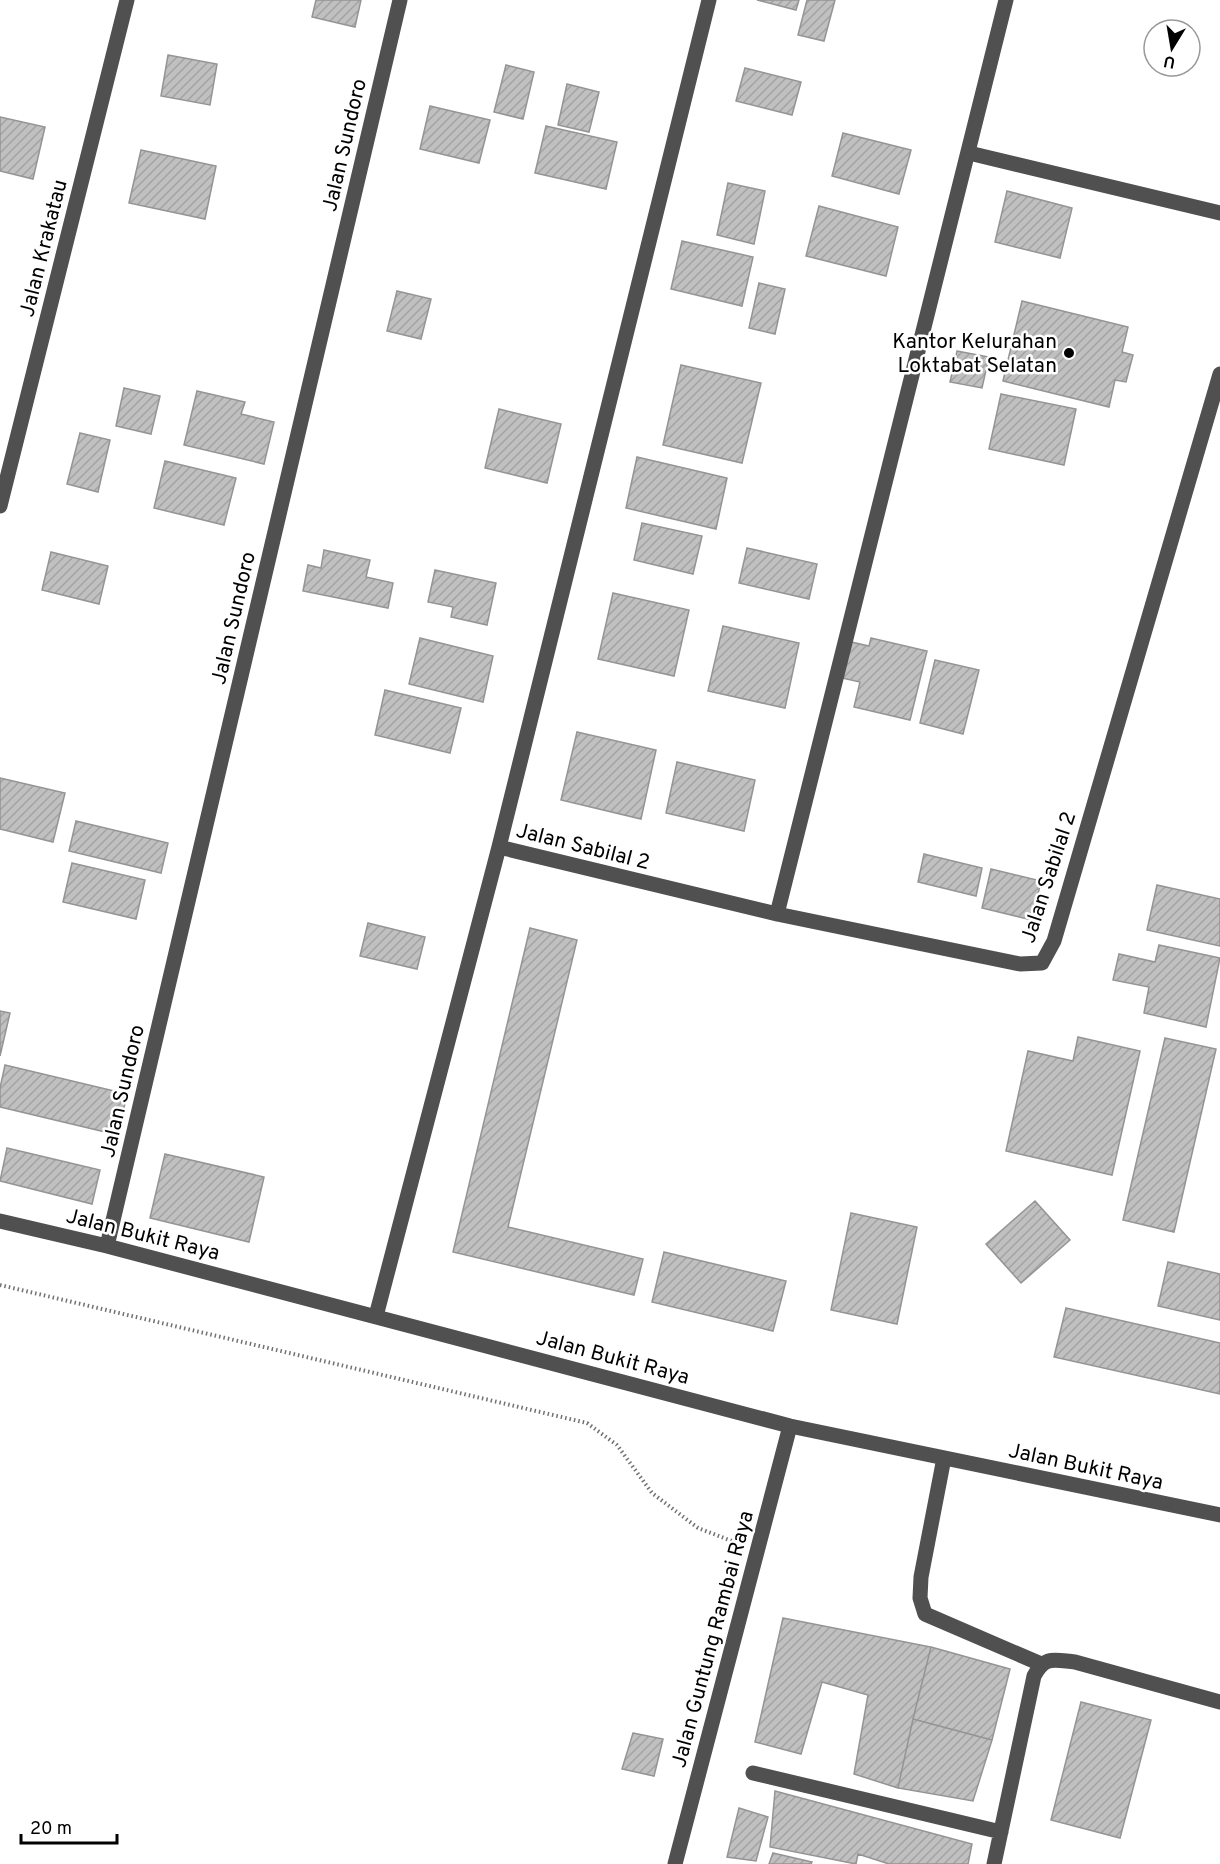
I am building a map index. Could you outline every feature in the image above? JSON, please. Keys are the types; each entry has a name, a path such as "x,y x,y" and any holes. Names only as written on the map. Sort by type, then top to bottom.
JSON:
{"street":[{"name":"Jalan Krakatau","path":"0,506 127,0"},
{"name":"Jalan Sundoro","path":"107,1246 400,0"},
{"path":"376,1316 499,847 709,0"},
{"path":"777,915 1006,0"},
{"path":"969,153 1220,213"},
{"name":"Jalan Sabilal 2","path":"499,847 777,915 1020,964 1042,963 1054,941 1220,374"},
{"name":"Jalan Bukit Raya","path":"0,1221 107,1246 790,1426 1220,1515"},
{"name":"Jalan Guntung Rambai Raya","path":"675,1864 790,1426"},
{"path":"944,1458 921,1577 920,1598 925,1614 1041,1664"},
{"path":"994,1864 1034,1676 1041,1664 1050,1660 1075,1662 1220,1702"},
{"path":"753,1773 1001,1832"}],"path":[{"path":"0,1285 587,1424 617,1445 652,1493 698,1528 757,1551"}],"building":[{"path":"316,0 361,0 355,27 312,17"},
{"path":"757,0 799,0 796,10"},
{"path":"807,0 835,0 824,41 798,35"},
{"path":"168,55 217,64 210,105 161,96"},
{"path":"506,65 534,72 523,119 494,112"},
{"path":"745,68 801,82 792,115 736,101"},
{"path":"567,84 599,92 589,132 558,125"},
{"path":"430,106 490,120 479,163 420,149"},
{"path":"0,117 45,127 33,179 0,171"},
{"path":"546,126 617,142 606,189 535,173"},
{"path":"843,133 911,150 899,194 832,176"},
{"path":"141,150 216,166 205,219 129,203"},
{"path":"728,183 765,191 754,244 717,235"},
{"path":"1007,191 1072,208 1060,258 995,242"},
{"path":"819,206 898,227 886,276 806,256"},
{"path":"682,241 753,257 742,306 671,289"},
{"path":"759,283 785,289 775,334 749,328"},
{"path":"397,291 431,299 421,339 387,331"},
{"name":"Kantor Kelurahan Loktabat Selatan","path":"1022,301 1128,327 1122,352 1133,355 1126,382 1115,380 1109,407 1003,381"},
{"path":"957,351 989,357 982,388 950,382"},
{"path":"681,365 761,383 742,463 663,445"},
{"path":"124,388 160,396 151,434 116,426"},
{"path":"197,391 245,402 241,414 274,422 264,464 184,445"},
{"path":"1001,394 1076,409 1064,465 989,449"},
{"path":"499,409 561,424 547,483 485,468"},
{"path":"80,433 110,440 98,492 67,484"},
{"path":"637,457 727,478 716,529 626,508"},
{"path":"165,461 236,478 224,525 154,508"},
{"path":"642,523 702,536 693,574 634,560"},
{"path":"747,548 817,564 809,599 739,583"},
{"path":"324,550 370,560 366,577 393,583 388,608 303,591 308,565 321,568"},
{"path":"51,552 108,566 99,604 42,590"},
{"path":"435,570 496,583 487,625 451,617 453,607 428,602"},
{"path":"613,593 689,610 674,676 598,659"},
{"path":"723,626 799,643 785,708 708,691"},
{"path":"420,638 493,656 483,702 409,684"},
{"path":"871,638 927,651 910,720 854,707 860,682 842,678 851,642 869,646"},
{"path":"935,660 979,670 963,734 920,723"},
{"path":"385,690 461,708 450,753 375,735"},
{"path":"577,732 656,750 641,819 561,800"},
{"path":"677,762 755,780 744,831 666,813"},
{"path":"0,778 65,793 53,842 0,829"},
{"path":"76,821 168,843 161,873 69,851"},
{"path":"924,854 982,868 976,896 918,882"},
{"path":"72,863 145,880 136,919 63,902"},
{"path":"991,869 1041,881 1032,920 982,908"},
{"path":"1157,885 1220,899 1220,946 1147,930"},
{"path":"368,923 425,937 417,969 360,956"},
{"path":"530,928 577,940 508,1227 643,1259 634,1295 453,1252"},
{"path":"1159,945 1220,958 1206,1027 1144,1013 1149,987 1113,980 1119,954 1155,962"},
{"path":"0,1011 10,1013 0,1056"},
{"path":"1078,1037 1140,1051 1112,1175 1006,1151 1028,1051 1073,1061"},
{"path":"1165,1038 1216,1049 1174,1232 1123,1220"},
{"path":"5,1065 127,1094 118,1135 0,1107 0,1088"},
{"path":"7,1148 100,1170 92,1204 0,1181"},
{"path":"165,1154 264,1177 249,1242 150,1218"},
{"path":"1035,1201 1070,1240 1021,1283 986,1244"},
{"path":"851,1213 917,1227 897,1324 831,1310"},
{"path":"664,1252 786,1281 773,1331 652,1302"},
{"path":"1168,1262 1220,1274 1220,1320 1158,1306"},
{"path":"1066,1308 1220,1343 1220,1394 1054,1357"},
{"path":"783,1618 931,1647 898,1788 854,1774 868,1695 822,1682 801,1754 755,1742"},
{"path":"931,1647 1010,1669 992,1740 913,1719"},
{"path":"1081,1702 1151,1720 1120,1838 1051,1820"},
{"path":"913,1719 992,1740 973,1801 898,1788"},
{"path":"633,1733 663,1739 654,1776 622,1769"},
{"path":"775,1791 972,1844 968,1864 889,1864 858,1854 856,1864 770,1847"},
{"path":"739,1808 768,1817 756,1861 727,1857"},
{"path":"773,1853 812,1862 811,1864 769,1864"}],"place":[{"name":"Kantor Kelurahan Loktabat Selatan","path":"1069,353"}]}
